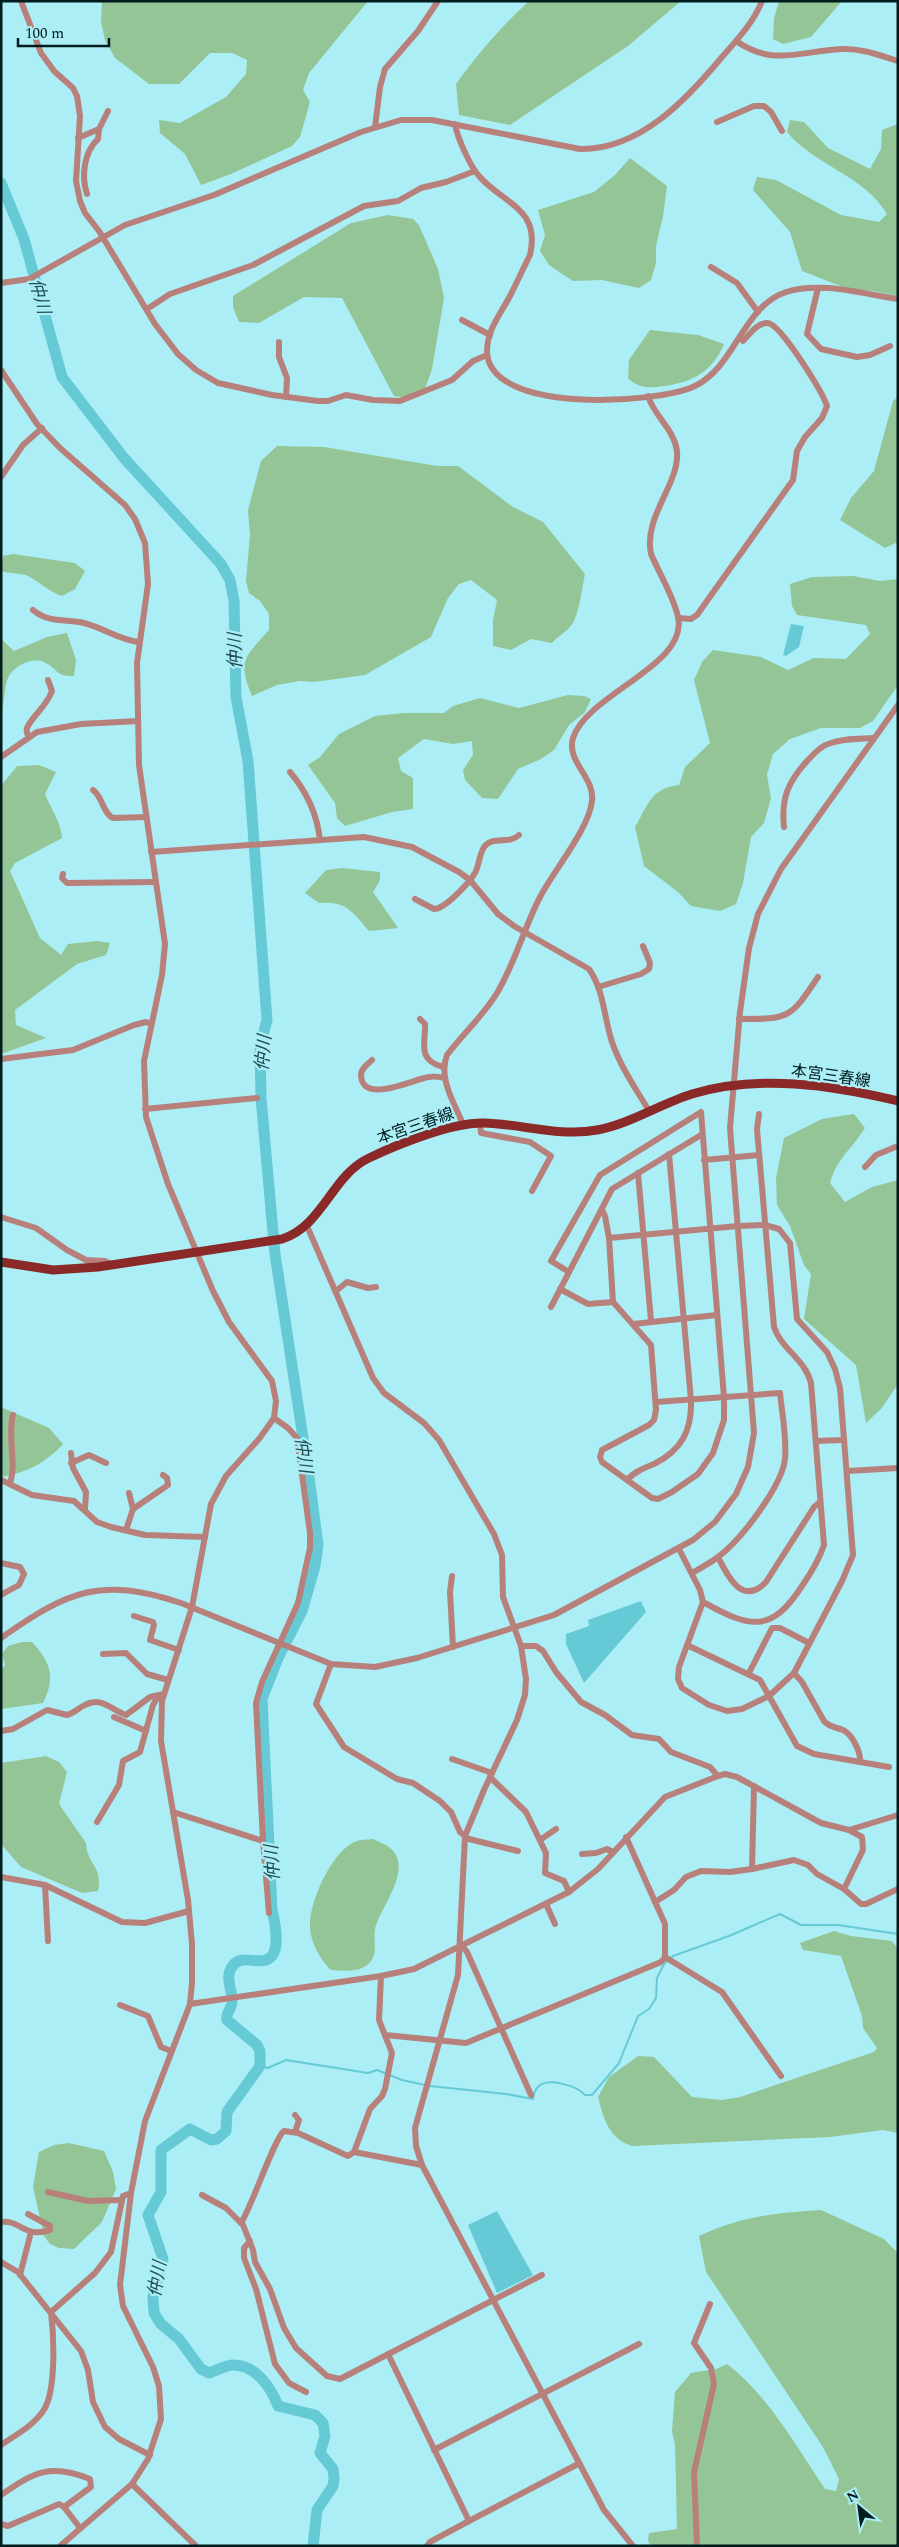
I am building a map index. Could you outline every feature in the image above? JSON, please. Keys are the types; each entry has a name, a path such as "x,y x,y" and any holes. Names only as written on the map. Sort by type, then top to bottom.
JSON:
{"main road":[{"name":"本宮三春線","path":"1,1262 53,1270 112,1265 282,1239 307,1226 348,1174 361,1162 396,1147 463,1124 480,1123 579,1132 608,1127 695,1093 734,1086 795,1084 898,1101"}],"street":[{"path":"21,1 41,53 54,71 73,88 77,96 80,116 76,175 80,201 85,214 103,236 164,337 196,370 218,383 286,397 328,401 346,395 372,400 400,401 452,380 473,361 487,355"},
{"path":"375,127 380,88 385,70 418,31 438,1"},
{"path":"1,284 29,279 103,236 134,221 214,195 375,127 414,119 455,124 580,149 592,149 614,144 632,136 678,107 736,41 756,15 762,1"},
{"path":"736,41 759,54 777,57 843,49 860,49 898,61"},
{"path":"717,122 754,106 764,106 782,131"},
{"path":"88,194 86,158 90,146 98,139 98,129 108,112"},
{"path":"455,124 475,171 489,186 518,207 526,217 532,236 530,255 490,335 487,355 492,367 499,376 525,390 574,401 648,396 686,389 707,378 730,353 758,312 776,296 818,288 898,299"},
{"path":"78,138 98,129"},
{"path":"148,309 170,294 253,265 364,206 398,201 421,188 475,171"},
{"path":"711,267 736,283 758,312"},
{"path":"818,288 807,334 820,349 857,356 870,355 890,346"},
{"path":"462,320 490,335"},
{"path":"679,618 691,619 697,615 756,535 793,480 797,451 805,437 822,418 827,406 800,359 776,327 769,323 760,324 743,341"},
{"path":"279,342 279,357 287,378 286,397"},
{"path":"1,370 42,428 60,448 122,502 140,530 147,556 148,584 139,642 139,765 165,944 162,975 144,1061 145,1109 156,1150 219,1305 272,1381 276,1401 274,1418 217,1489 211,1504 192,1607 168,1680 153,1705 140,1752 123,1761 119,1785 97,1822"},
{"path":"463,1124 445,1078 443,1067 447,1055 488,1006 498,991 540,897 577,835 590,809 592,790 572,752 573,738 578,727 610,695 641,676 663,656 676,636 679,618 651,554 649,545 654,522 675,467 676,450 668,429 648,396"},
{"path":"1,477 23,445 42,428"},
{"path":"33,610 59,622 87,624 128,641 139,642"},
{"path":"29,738 26,732 27,726 46,705 52,691 48,680"},
{"path":"1,1638 36,1613 64,1598 87,1592 112,1589 158,1595 192,1607 330,1664 375,1667 417,1658 554,1616 679,1549 715,1522 742,1484 748,1468 754,1432 731,1157 731,1114 739,1019 749,948 758,914 773,882 898,705"},
{"path":"1,757 37,732 81,724 138,720"},
{"path":"784,827 783,811 787,788 795,775 818,749 840,740 874,738"},
{"path":"290,772 306,793 316,815 320,840"},
{"path":"94,790 110,816 146,817"},
{"path":"415,899 437,910 470,880 484,847 493,840 509,840 519,834"},
{"path":"151,852 364,837 412,847 439,859 470,880 498,914 524,932 589,969 598,987 616,1051 649,1111"},
{"path":"63,874 62,878 68,883 156,882"},
{"path":"598,987 641,974 649,969 650,962 643,946"},
{"path":"739,1019 774,1019 787,1015 797,1006 818,977"},
{"path":"420,1019 425,1024 422,1047 426,1055 436,1066 443,1067"},
{"path":"1,1059 66,1052 134,1025 146,1022 151,1024"},
{"path":"372,1060 362,1070 361,1076 366,1086 374,1089 398,1088 431,1076 445,1078"},
{"path":"145,1109 256,1098"},
{"path":"570,1272 551,1261 600,1175 701,1112 701,1135 724,1396 724,1420 713,1453 695,1476 658,1499 652,1498 602,1462 600,1453 602,1450 649,1426 654,1418 656,1402 651,1345 613,1302 609,1238 602,1210"},
{"path":"703,1602 750,1622 764,1621 786,1610 821,1554 824,1535 808,1372 778,1339 774,1327 757,1129 760,1114"},
{"path":"480,1123 481,1133 530,1142 552,1156 532,1191"},
{"path":"551,1307 612,1189 701,1135"},
{"path":"865,1167 876,1155 898,1146"},
{"path":"627,1480 632,1474 658,1462 678,1447 689,1425 691,1400 669,1154"},
{"path":"704,1160 760,1155"},
{"path":"638,1173 651,1321"},
{"path":"1,1217 36,1228 67,1250 86,1260 105,1261 112,1265"},
{"path":"609,1238 738,1226 765,1225 779,1229 790,1243 796,1314 802,1326 827,1352 835,1369 840,1388 848,1471 853,1555 842,1582 794,1673 769,1696 742,1709 728,1711 709,1705 682,1688 678,1679 679,1667 699,1618 703,1602 692,1573 679,1549"},
{"path":"307,1226 373,1378 384,1393 424,1423 440,1440 494,1534 502,1555 503,1597 513,1629 521,1646 526,1679 525,1695 517,1720 465,1837 462,1944 456,1986 414,2134 416,2146 422,2165 578,2464 604,2510 633,2546"},
{"path":"336,1291 347,1282 368,1288 376,1287"},
{"path":"560,1289 588,1304 613,1302"},
{"path":"633,1324 716,1315"},
{"path":"656,1402 780,1393 785,1460 780,1476 756,1515 734,1542 718,1557 692,1573"},
{"path":"10,1483 13,1475 10,1426 13,1415"},
{"path":"269,1913 262,1841 256,1703 262,1682 302,1589 310,1548 310,1533 297,1438 288,1428 274,1418"},
{"path":"816,1441 844,1440"},
{"path":"71,1453 71,1463 86,1492 84,1509"},
{"path":"71,1463 89,1456 106,1463"},
{"path":"848,1471 898,1468"},
{"path":"133,1510 168,1485 167,1478 163,1475"},
{"path":"1,1480 32,1495 74,1501 97,1522 145,1535 205,1537"},
{"path":"126,1530 133,1510 129,1493"},
{"path":"718,1557 728,1577 736,1586 748,1590 758,1588 766,1582 814,1507 820,1502"},
{"path":"1,1563 20,1567 24,1574 19,1586 1,1595"},
{"path":"452,1576 450,1592 453,1647"},
{"path":"134,1616 153,1622 150,1640 178,1650"},
{"path":"748,1673 772,1628 780,1628 809,1643"},
{"path":"687,1645 760,1680 797,1746 814,1754 889,1767"},
{"path":"521,1646 536,1646 543,1651 556,1672 581,1702 605,1715 632,1735 659,1739 671,1752 710,1767 718,1776"},
{"path":"103,1654 126,1653 147,1674 168,1680"},
{"path":"330,1664 316,1704 344,1747 397,1779 413,1783 440,1801 451,1812 460,1832 465,1837 518,1851"},
{"path":"794,1673 802,1682 824,1722 849,1735 859,1752 860,1762"},
{"path":"1,1731 13,1729 48,1710 67,1715 85,1705 97,1702 110,1705 126,1715 150,1697 161,1694"},
{"path":"60,2546 132,2484 150,2455 160,2419 159,2386 153,2366 123,2306 120,2286 131,2193 145,2121 190,2004 193,1966 189,1912 161,1741 161,1694"},
{"path":"114,1717 146,1731"},
{"path":"452,1759 491,1775 526,1812 546,1853 545,1873 564,1880 569,1892"},
{"path":"190,2004 381,1976 414,1969 569,1892 586,1880 665,1797 718,1776 732,1775 821,1823 849,1830 862,1837 864,1844 844,1889"},
{"path":"752,1869 754,1786"},
{"path":"174,1812 262,1841"},
{"path":"849,1830 898,1815"},
{"path":"540,1840 556,1829"},
{"path":"385,2034 466,2043 661,1962 665,1958 667,1933 626,1838"},
{"path":"582,1854 607,1849 613,1852"},
{"path":"655,1902 674,1890 686,1877 701,1870 730,1872 794,1860 802,1862 844,1889 861,1904 866,1904 898,1889"},
{"path":"1,1877 45,1886 122,1922 145,1923 189,1912"},
{"path":"45,1886 48,1941"},
{"path":"546,1904 555,1924"},
{"path":"462,1944 468,1952 531,2094"},
{"path":"665,1958 722,1992 782,2076"},
{"path":"241,2223 264,2176 279,2136 284,2131 295,2132 348,2156 354,2152 370,2109 382,2096 385,2089 392,2052 379,2020 381,1976"},
{"path":"120,2005 148,2016 161,2047 171,2051"},
{"path":"295,2114 299,2120 295,2132"},
{"path":"354,2152 422,2165"},
{"path":"48,2192 88,2201 122,2200"},
{"path":"51,2312 95,2273 110,2252 124,2194 131,2193"},
{"path":"202,2195 226,2208 241,2223 250,2241 255,2262 270,2289 288,2337 296,2348 327,2376 340,2379 542,2276"},
{"path":"1,2222 7,2221 31,2232 48,2231 50,2226 28,2214"},
{"path":"20,2275 31,2232"},
{"path":"250,2241 244,2248 244,2258 256,2289 275,2364 289,2383 306,2392"},
{"path":"1,2262 11,2266 20,2275 81,2351 88,2370 93,2402 105,2427 119,2439 150,2455"},
{"path":"698,2546 694,2472 714,2384 711,2368 694,2343 710,2304"},
{"path":"1,2445 32,2423 46,2406 51,2371 53,2331 51,2312"},
{"path":"434,2450 639,2344"},
{"path":"388,2354 469,2521"},
{"path":"427,2546 430,2542 578,2464"},
{"path":"1,2495 29,2475 45,2471 65,2472 90,2478 91,2487 64,2507"},
{"path":"132,2484 196,2546"},
{"path":"1,2524 8,2526 59,2504 64,2507 80,2528"}],"green space":[{"path":"102,1 368,1 309,73 303,90 310,102 300,137 292,146 231,174 201,185 185,154 160,133 159,120 180,123 226,97 246,74 247,60 232,53 210,53 179,84 149,84 115,58 105,40 101,22"},
{"path":"529,1 681,1 628,46 510,125 459,115 456,84 490,41"},
{"path":"779,1 842,1 811,37 783,44 773,39 774,19"},
{"path":"790,120 804,122 828,148 870,169 881,149 882,130 898,124 898,296 874,291 848,289 802,271 790,232 753,190 757,177 776,180 841,215 879,222 887,214 866,190 798,143 787,132"},
{"path":"630,158 667,186 656,246 656,263 651,280 639,288 602,280 573,281 549,265 540,251 545,235 538,210 594,192 615,175"},
{"path":"388,215 413,219 419,225 438,269 444,298 432,369 424,392 405,398 394,396 342,298 304,297 259,323 239,322 233,307 233,296 351,223"},
{"path":"650,330 698,335 724,344 714,362 693,378 674,384 644,387 632,382 628,378 629,360"},
{"path":"898,397 898,542 885,548 840,520 851,498 874,471 893,401"},
{"path":"277,446 324,447 437,466 458,466 513,507 543,522 585,574 578,610 573,623 552,643 531,639 511,650 493,646 493,620 497,600 471,580 459,584 448,598 431,637 365,675 277,685 252,696 247,684 244,666 249,653 269,630 269,614 260,601 249,593 246,581 250,535 248,510 261,461"},
{"path":"13,554 75,563 85,571 75,589 62,596 28,576 1,571 3,556"},
{"path":"853,576 880,581 898,579 898,685 873,721 860,728 821,728 790,739 773,754 767,775 771,798 764,823 751,837 743,883 736,904 720,911 691,906 678,892 644,866 635,827 651,799 662,790 679,785 685,767 710,743 694,680 702,662 713,650 761,657 788,670 814,658 846,659 870,634 866,625 797,615 792,606 790,584 812,577"},
{"path":"67,633 76,660 74,676 60,674 49,665 39,661 18,666 10,674 7,681 1,720 1,639 14,651 47,637"},
{"path":"568,695 584,696 591,699 585,712 569,725 554,750 541,759 518,769 498,799 482,798 465,780 463,770 473,755 472,741 453,744 424,739 398,758 401,771 413,778 413,809 392,812 345,826 337,818 335,803 308,765 320,757 339,734 375,716 404,713 444,713 453,706 480,698 519,708"},
{"path":"39,765 56,772 45,794 58,821 62,838 15,863 10,871 40,938 61,955 68,944 97,941 110,943 106,955 77,964 15,1010 16,1025 46,1038 1,1054 1,786 17,766"},
{"path":"342,868 380,872 380,880 373,892 398,928 369,931 348,909 336,904 319,903 305,893 326,870"},
{"path":"854,1114 865,1128 841,1160 830,1183 845,1202 872,1187 898,1180 898,1384 881,1409 866,1423 856,1365 804,1319 811,1274 804,1265 790,1226 777,1205 776,1178 784,1138 822,1119"},
{"path":"1,1407 49,1428 63,1444 43,1462 19,1473 1,1477"},
{"path":"22,1642 32,1642 44,1657 50,1678 47,1694 43,1703 2,1709 1,1671 5,1665 2,1654 8,1646"},
{"path":"46,1756 59,1762 67,1772 59,1804 86,1843 89,1856 97,1870 98,1891 82,1893 21,1867 1,1844 1,1763"},
{"path":"373,1839 390,1848 397,1857 399,1867 393,1889 375,1930 374,1954 371,1961 363,1968 342,1971 331,1970 313,1942 310,1929 311,1912 325,1875 340,1853 357,1841"},
{"path":"834,1931 851,1936 892,1941 898,1949 898,2133 883,2130 830,2137 632,2146 612,2133 605,2120 598,2097 609,2077 638,2056 654,2057 692,2097 722,2100 740,2097 874,2052 877,2048 863,2028 862,2016 841,1956 803,1950 800,1943"},
{"path":"69,2143 104,2151 113,2172 116,2189 102,2222 74,2249 59,2248 50,2244 44,2236 33,2187 39,2152 54,2145"},
{"path":"821,2210 884,2239 898,2253 898,2546 651,2546 648,2541 649,2533 677,2529 675,2444 672,2432 675,2392 691,2373 716,2369 727,2364 756,2391 768,2406 825,2489 836,2491 839,2479 823,2447 706,2272 699,2236 714,2229 744,2220"}],"water":[{"path":"791,624 804,626 799,647 786,656 783,655"},
{"path":"641,1601 646,1612 584,1683 566,1644 566,1634 589,1626 588,1620"},
{"path":"497,2211 533,2275 497,2293 468,2225"}],"waterway":[{"name":"仲川","path":"1,183 24,239 62,377 124,458 221,564 230,580 234,601 236,697 248,761 267,1020 260,1046 261,1098 275,1254 318,1545 315,1566 302,1611 278,1658 262,1699 272,1910 276,1930 276,1945 271,1957 266,1960 239,1961 229,1972 232,2002 227,2020 257,2045 260,2051 260,2066 227,2112 226,2131 217,2139 211,2140 190,2129 161,2150 161,2192 148,2215 163,2259 153,2297 154,2313 161,2324 179,2339 201,2369 209,2373 232,2365 248,2368 266,2384 278,2406 315,2415 323,2423 325,2436 320,2453 333,2469 334,2479 333,2486 317,2510 313,2546"},
{"path":"430,2086 506,2094 533,2099 535,2090 541,2084 554,2083 575,2088 585,2095 592,2095 619,2063 638,2016 649,2009 656,1998 657,1978 664,1964 673,1956 729,1936 780,1914 801,1925 838,1925 898,1934"},
{"path":"260,2066 268,2068 286,2060 368,2073 377,2070 402,2080 425,2085"}]}
